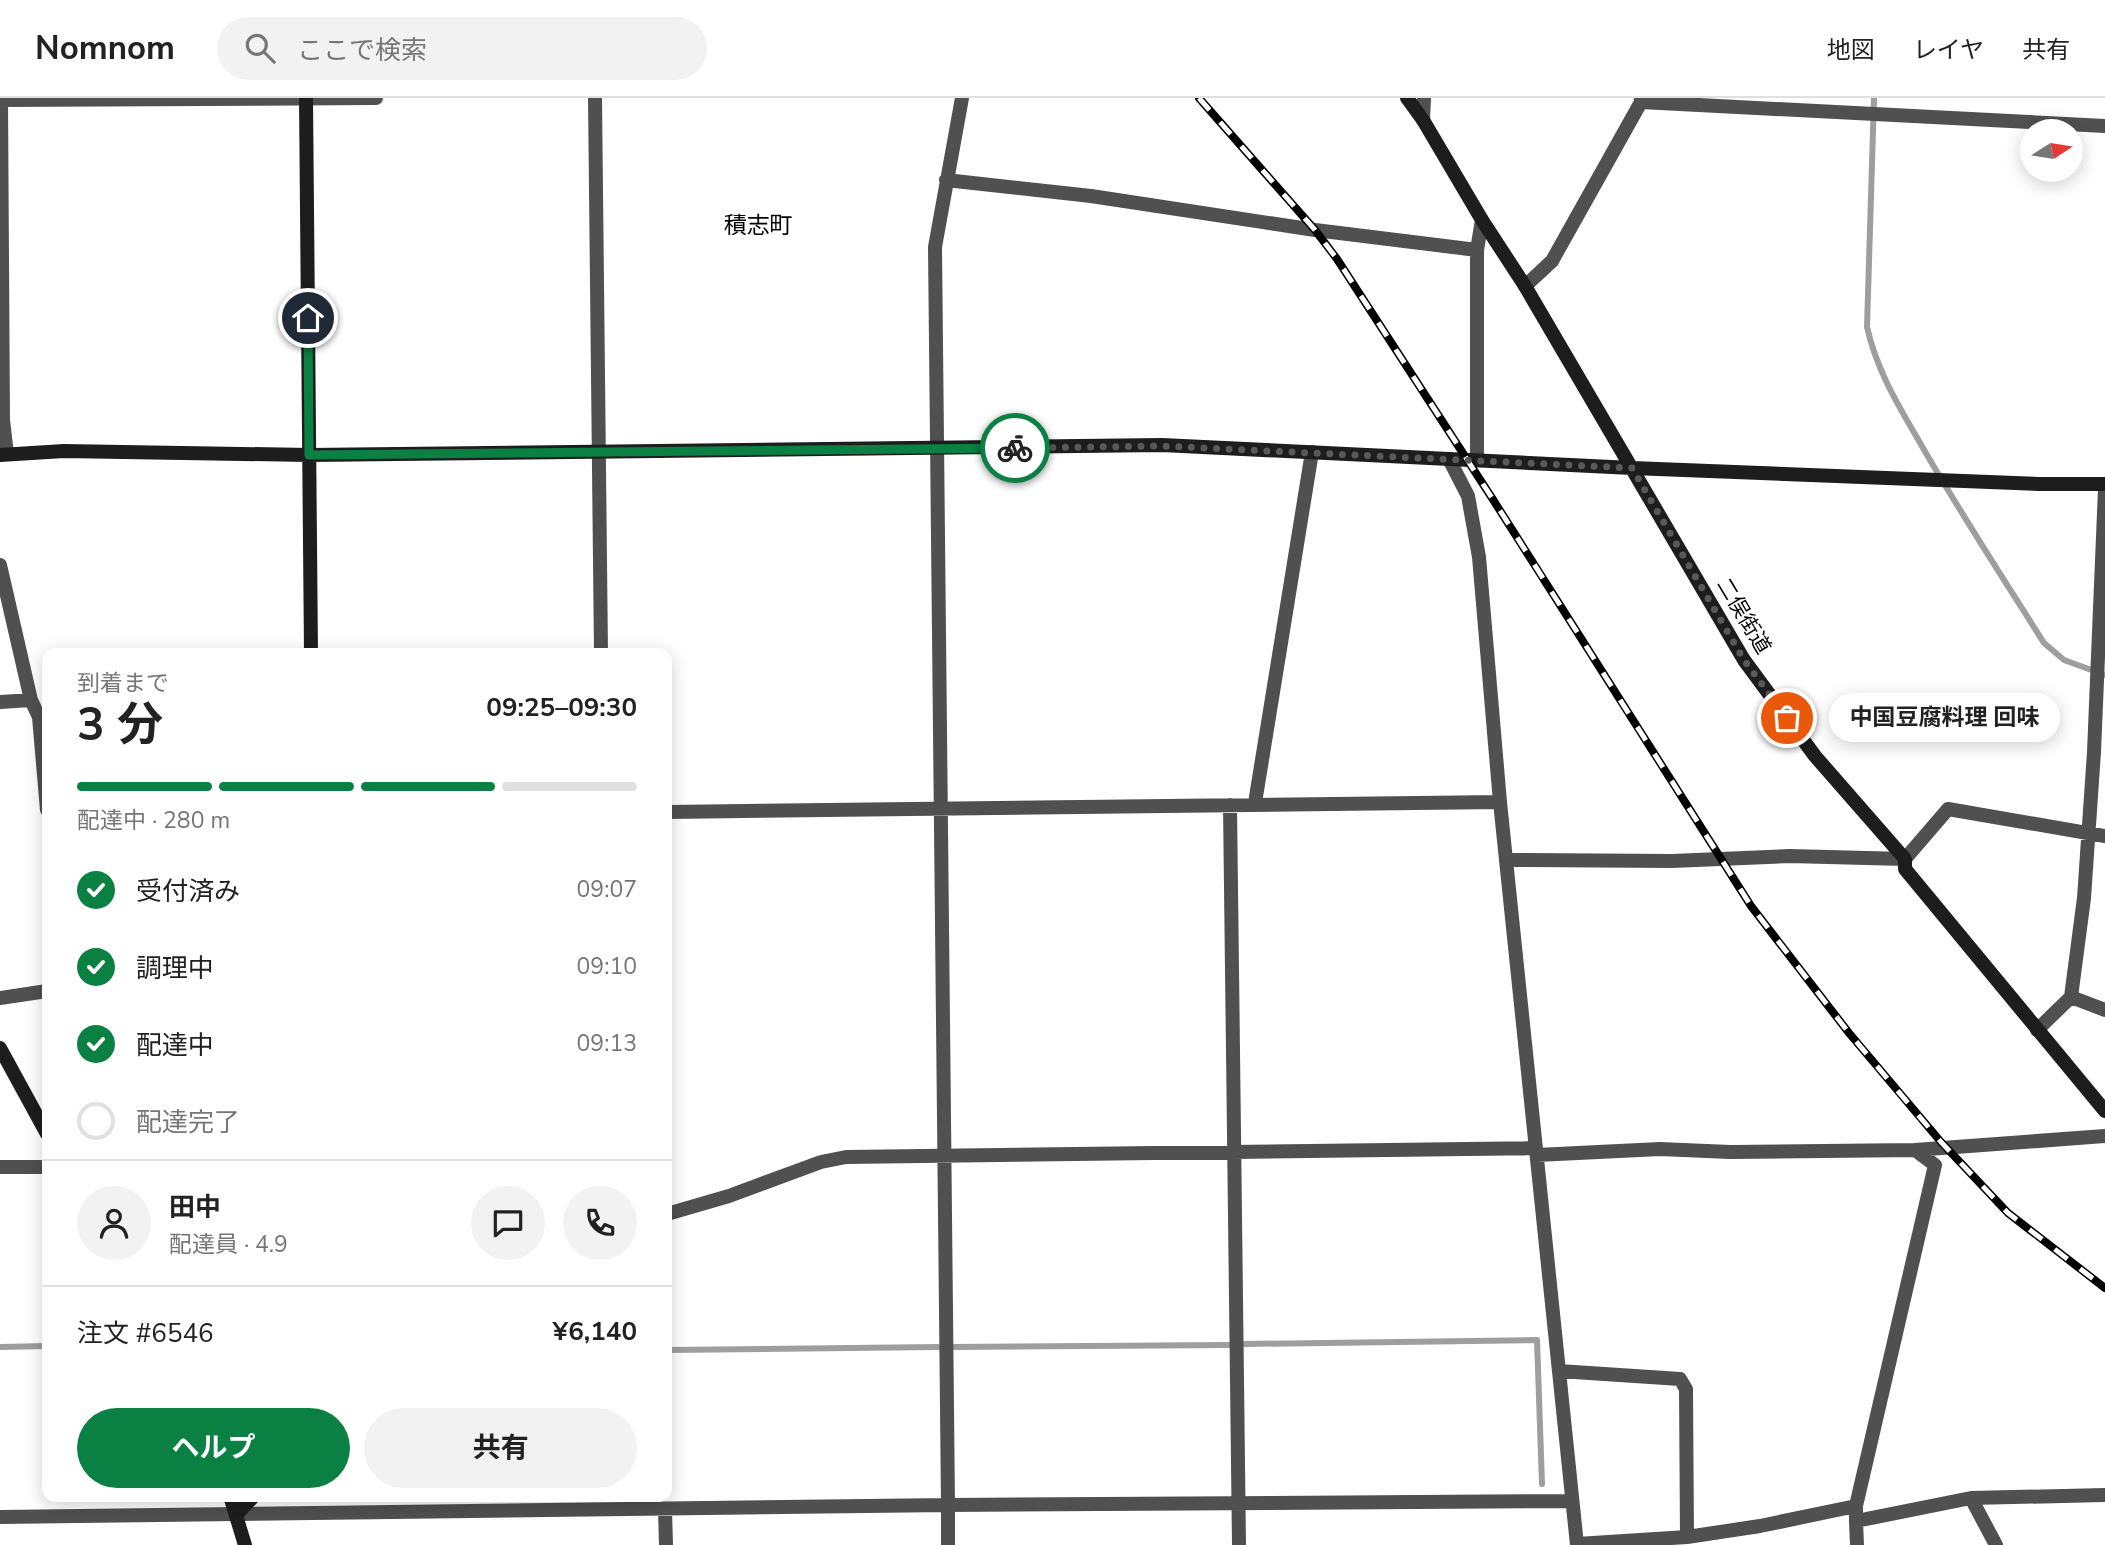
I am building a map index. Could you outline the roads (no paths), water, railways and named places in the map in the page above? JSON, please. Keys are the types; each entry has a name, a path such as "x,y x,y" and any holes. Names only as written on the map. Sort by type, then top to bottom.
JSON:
{"street":[{"path":"376,98 1,99 3,454 64,450 309,455 1162,446 1632,468 2105,484"},
{"path":"595,98 601,648"},
{"path":"948,1545 935,247 961,98"},
{"name":"二俣街道","path":"1407,98 1525,286 1744,660 1815,756 1905,859 1905,869 2105,1111"},
{"path":"1423,120 1424,98"},
{"path":"306,99 311,648"},
{"path":"1525,286 1552,261 1641,100 2105,127"},
{"path":"946,180 1091,196 1477,250"},
{"path":"1477,460 1477,250 1482,220"},
{"path":"1255,803 1312,452"},
{"path":"1449,459 1468,496 1479,557 1500,802 1577,1545 1687,1537 1971,1499 2105,1495"},
{"path":"2037,1030 2071,997 2089,835 2105,489"},
{"path":"0,565 31,701 39,717 42,752"},
{"path":"0,702 31,701"},
{"path":"672,812 1500,802"},
{"path":"1230,805 1239,1545"},
{"path":"1506,860 1672,861 1789,856 1905,859 1948,808 2105,836"},
{"path":"0,998 42,992"},
{"path":"2071,997 2105,1010"},
{"path":"0,1048 42,1125"},
{"path":"672,1213 729,1196 821,1162 846,1157 1660,1149 1730,1152 1915,1150 2105,1136"},
{"path":"1857,1545 1856,1513 1935,1165 1915,1150"},
{"path":"0,1167 42,1167"},
{"path":"1559,1371 1680,1379 1686,1389 1687,1537"},
{"path":"1971,1499 1996,1545"},
{"path":"232,1502 244,1545"},
{"path":"236,1515 248,1502"},
{"path":"0,1517 236,1515 608,1503 665,1509 1572,1502"},
{"path":"665,1509 666,1545"}],"waterway":[{"path":"1874,98 1867,327 1883,375 1937,473 2044,643 2064,660 2105,675"},
{"path":"1244,1344 1537,1340 1542,1484"},
{"path":"954,1347 1229,1345"},
{"path":"0,1347 42,1346"},
{"path":"672,1350 938,1347"}],"railway":[{"path":"1199,98 1315,230 1337,259 1751,906 1849,1033 1941,1142 2008,1213 2105,1288"}],"place":[{"name":"中国豆腐料理 回味","path":"1787,718"}],"district":[{"name":"積志町","path":"758,225"}]}
